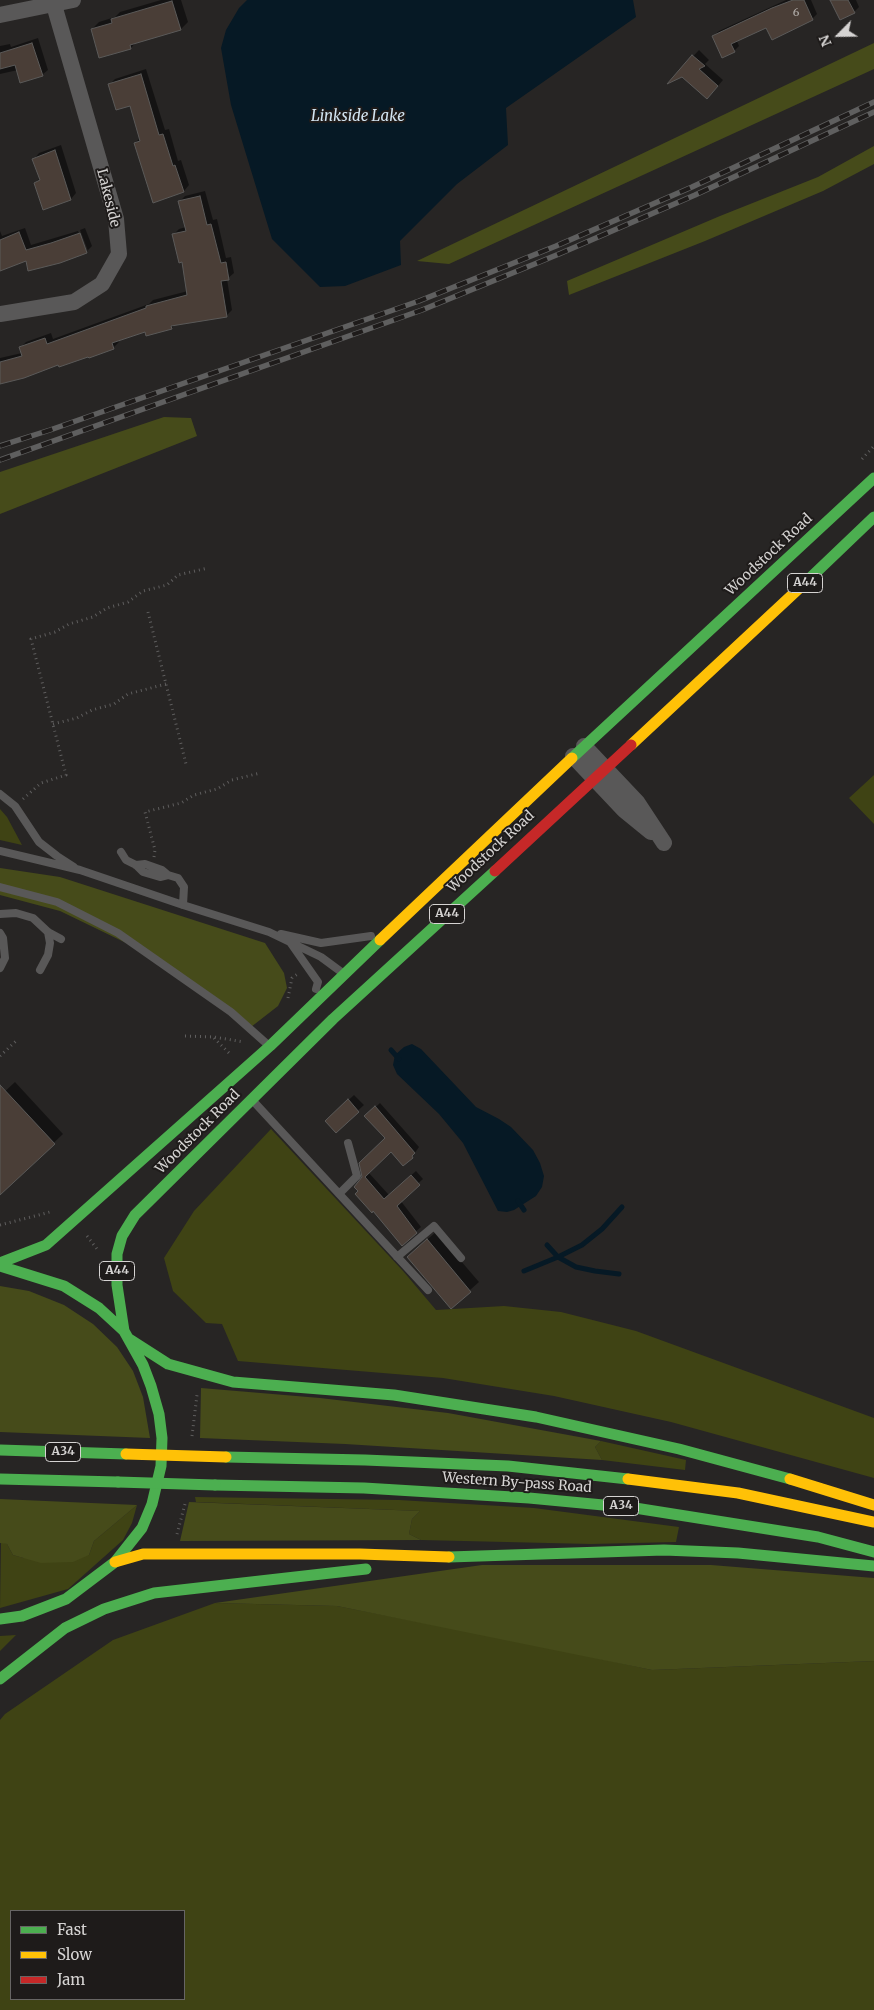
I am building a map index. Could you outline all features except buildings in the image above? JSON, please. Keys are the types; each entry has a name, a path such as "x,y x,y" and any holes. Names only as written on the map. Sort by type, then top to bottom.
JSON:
{"highway":[{"name":"Woodstock Road","path":"442,878 582,744 669,668 874,478"},
{"name":"Woodstock Road","path":"126,1335 117,1285 117,1254 122,1236 136,1215 333,1019 369,989 528,839 737,648 874,517"},
{"name":"A44","path":"348,976 390,929 442,878"},
{"name":"Woodstock Road","path":"0,1265 46,1246 348,976"},
{"path":"0,1265 64,1286 99,1308 126,1335 168,1364 198,1374 232,1382 394,1395 536,1417 679,1449 874,1505"},
{"path":"40,1623 115,1562 142,1528 152,1504 161,1466 162,1438 156,1401 143,1365 126,1335"},
{"name":"Western By-pass Road","path":"0,1450 508,1466 738,1493 874,1522"},
{"name":"Western By-pass Road","path":"0,1479 364,1488 529,1498 635,1508 809,1536 874,1552"},
{"path":"115,1562 143,1554 360,1554 449,1557 664,1550 738,1553 874,1566"},
{"path":"0,1679 64,1628 104,1609 154,1593 172,1589 383,1567 449,1557"},
{"path":"0,1619 22,1616 66,1600"}],"street":[{"path":"0,15 74,0"},
{"name":"Lakeside","path":"0,314 74,302 102,284 119,254 116,219 54,5"},
{"path":"582,744 600,773"}],"lane":[{"path":"856,546 874,528"},
{"path":"737,648 774,624"},
{"path":"0,794 15,806 40,842 57,856 80,870"},
{"path":"0,851 80,870 269,932 321,943 368,937 390,929"},
{"path":"121,852 126,860 136,865 143,872 160,877 168,875"},
{"path":"442,878 457,856"},
{"path":"136,865 145,864 152,866 178,878 184,887 183,905"},
{"path":"0,887 57,902 118,933 230,1012 270,1046"},
{"path":"0,914 16,913 33,918 48,932 61,939"},
{"path":"40,970 48,955 50,943 48,932"},
{"path":"269,932 321,957 348,976"},
{"path":"0,933 3,938 5,958 0,968"},
{"path":"289,942 318,982 308,1010"},
{"path":"252,1100 428,1290"},
{"path":"339,1194 357,1176 348,1143"},
{"path":"397,1257 434,1226 461,1258"}],"path":[{"path":"15,806 41,783 66,775 31,640 55,632 69,624 93,617 106,608 128,602 143,592 167,585 178,575 208,568"},
{"path":"148,612 186,764"},
{"path":"53,724 77,718 92,710 114,704 128,694 166,684"},
{"path":"152,866 155,850 145,812 181,803 194,796 217,789 232,780 260,773"},
{"path":"185,1036 214,1037 247,1043"},
{"path":"214,1037 225,1050"},
{"path":"0,1056 16,1041"}],"green space":[{"path":"874,43 874,69 449,264 417,261"},
{"path":"874,146 874,164 823,191 705,241 569,295 567,281 818,177"},
{"path":"164,417 191,418 197,436 0,514 0,472"},
{"path":"874,775 874,824 849,798"},
{"path":"0,809 7,817 22,845 0,840"},
{"path":"0,868 60,877 265,943 284,973 287,988 278,1006 251,1027 153,956 60,911 0,895"},
{"path":"271,1129 403,1271 436,1310 504,1306 561,1312 636,1331 874,1418 874,1478 671,1422 554,1396 443,1378 238,1361 222,1324 206,1323 173,1291 164,1258 194,1211"},
{"path":"0,1286 29,1291 64,1305 93,1324 117,1347 133,1371 143,1397 150,1438 0,1432"},
{"path":"201,1388 320,1398 448,1413 601,1441 595,1447 602,1460 345,1444 200,1438"},
{"path":"601,1441 686,1460 685,1470 602,1460 595,1447"},
{"path":"195,1497 399,1500 534,1508 679,1527 676,1542 591,1544 421,1540 409,1534 412,1519 420,1511 196,1502"},
{"path":"0,1499 137,1505 94,1541 89,1555 73,1562 41,1563 13,1555 7,1544 0,1543"},
{"path":"189,1502 420,1511 412,1519 409,1534 421,1540 180,1541"},
{"path":"137,1505 132,1523 123,1540 68,1589 0,1608 1,1542 7,1544 13,1555 24,1558 89,1555 94,1541"},
{"path":"482,1565 711,1565 874,1578 874,1661 652,1670 337,1606 215,1603"},
{"path":"215,1603 337,1606 532,1644 652,1670 874,1661 874,2010 0,2010 0,1720 5,1714 113,1640"},
{"path":"16,1635 0,1651 0,1636"}],"water":[{"name":"Linkside Lake","path":"247,0 633,0 636,17 506,108 508,145 457,184 400,241 401,265 345,286 320,287 272,239 231,105 221,48 226,30 239,8"},
{"path":"412,1044 421,1049 476,1107 511,1127 533,1150 544,1176 542,1187 536,1196 514,1210 507,1212 498,1211 463,1143 439,1114 397,1074 393,1065 395,1055 404,1047"}],"waterway":[{"path":"391,1050 399,1059"},
{"path":"518,1201 524,1210"},
{"path":"524,1271 582,1245 602,1229 622,1207"},
{"path":"547,1245 558,1257 576,1267 619,1274"}],"railway":[{"path":"0,446 419,301 556,246 692,187 874,102"},
{"path":"0,460 422,310 559,254 695,195 874,112"}],"traffic: fast":[{"path":"572,758 874,478"},
{"path":"807,581 874,517"},
{"path":"124,1331 117,1285 117,1254 122,1236 135,1215 333,1019 495,871"},
{"path":"0,1263 46,1245 270,1046 380,940"},
{"path":"0,1266 64,1286 99,1308 124,1331 143,1365 151,1386 159,1414 162,1438 161,1466 152,1504 142,1528 115,1562 66,1599 22,1616 0,1619"},
{"path":"129,1339 168,1364 233,1382 394,1395 536,1417 679,1449 790,1479"},
{"path":"0,1450 126,1454"},
{"path":"226,1457 508,1466 628,1479"},
{"path":"0,1479 118,1482"},
{"path":"118,1482 215,1485"},
{"path":"215,1485 364,1488 529,1498 635,1508 818,1537 874,1552"},
{"path":"449,1557 664,1550 738,1553 874,1566"},
{"path":"0,1679 65,1628 104,1609 154,1593 366,1569"}],"traffic: slow":[{"path":"631,745 807,581"},
{"path":"380,940 572,758"},
{"path":"126,1454 226,1457"},
{"path":"628,1479 738,1493 874,1522"},
{"path":"790,1479 874,1505"},
{"path":"115,1562 143,1554 360,1554 449,1557"}],"traffic: jam":[{"path":"495,871 631,745"}]}
